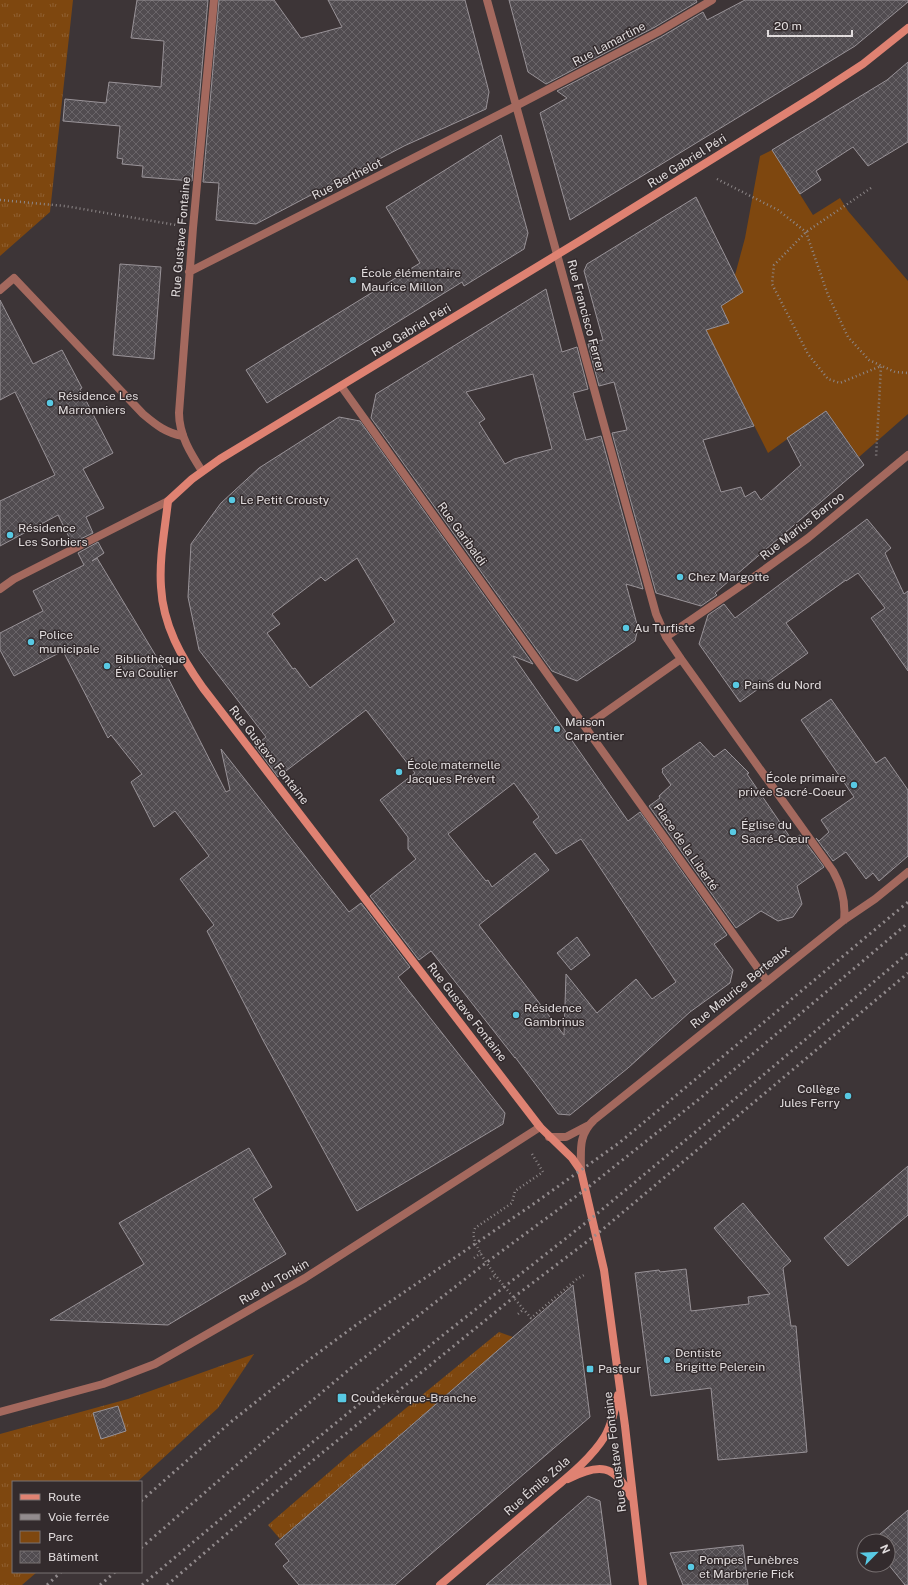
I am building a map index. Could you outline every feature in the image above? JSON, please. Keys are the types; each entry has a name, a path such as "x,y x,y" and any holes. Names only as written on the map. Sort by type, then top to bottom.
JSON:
{"street":[{"name":"Rue Gustave Fontaine","path":"202,471 190,452 183,436 179,421 179,413 189,272 214,0"},
{"name":"Rue Francisco Ferrer","path":"487,0 652,600 656,614 666,637"},
{"name":"Rue Lamartine","path":"516,106 658,32 712,0"},
{"name":"Rue Gabriel Péri","path":"0,589 14,579 168,501 202,471 229,453 556,255 850,73 908,28"},
{"name":"Rue Berthelot","path":"189,272 516,106"},
{"path":"0,290 14,278 143,414 163,430 183,436"},
{"name":"Rue Garibaldi","path":"341,386 563,695"},
{"name":"Rue Marius Barroo","path":"666,637 792,550 908,455"},
{"name":"Rue Gustave Fontaine","path":"168,501 162,553 161,586 165,616 178,650 202,688 540,1127 549,1138 572,1158 581,1171 604,1270 632,1481 643,1585"},
{"path":"666,637 833,872 838,880 846,909 844,920"},
{"path":"586,726 681,658"},
{"name":"Place de la Liberté","path":"563,695 767,981"},
{"name":"Rue Maurice Berteaux","path":"549,1138 566,1137 589,1124 844,920 875,900 908,872"},
{"name":"Rue Maurice Berteaux","path":"581,1171 581,1139 589,1124"},
{"name":"Rue du Tonkin","path":"0,1412 103,1384 155,1364 305,1278 540,1127"},
{"name":"Rue Émile Zola","path":"440,1585 560,1483 593,1451 605,1435 613,1416 619,1385"},
{"path":"560,1483 587,1470 608,1470 615,1473 623,1482 634,1502"}],"path":[{"path":"697,168 778,210 806,232 828,295 848,337 869,360 895,372 908,373"},
{"path":"871,188 806,232 774,264 772,284 808,354 828,378 840,382 881,366"},
{"path":"0,200 65,206 193,228"},
{"path":"874,484 881,366"},
{"path":"522,1138 543,1172 515,1191 512,1203 475,1228 474,1236 481,1253 531,1318 577,1279 586,1274 604,1270"},
{"path":"474,1258 481,1253"},
{"path":"490,1279 496,1274"},
{"path":"518,1314 524,1309"}],"green space":[{"path":"0,0 73,0 50,212 0,256"},
{"path":"772,150 813,215 840,198 848,211 908,281 908,414 859,457 826,411 768,453 706,330 729,323 721,306 743,292 735,275 745,238 760,156"},
{"path":"499,1332 513,1337 280,1539 268,1525 350,1454"},
{"path":"254,1354 218,1408 138,1481 12,1481 12,1573 36,1573 22,1585 0,1585 0,1434 128,1399"}],"building":[{"path":"137,0 208,0 192,181 142,177 143,166 122,164 123,159 117,158 120,126 63,121 65,99 106,103 109,82 161,87 164,41 131,38"},
{"path":"219,0 274,0 301,38 342,27 328,0 465,0 489,92 486,109 404,146 256,224 216,220 219,183 203,182"},
{"path":"509,0 696,0 697,2 655,27 546,84 528,72"},
{"path":"745,0 908,0 908,2 855,46 570,220 540,113 567,98 557,91 661,37 703,12 707,20"},
{"path":"908,62 908,142 868,166 853,147 816,171 821,180 800,194 772,150 887,80"},
{"path":"501,135 528,233 524,249 464,286 462,282 267,403 246,370 420,263 386,207"},
{"path":"696,197 743,292 721,306 729,323 706,330 754,426 703,440 721,492 741,487 745,497 755,491 761,500 801,465 787,438 826,411 864,465 715,593 717,595 701,606 656,593 612,433 627,430 614,382 599,386 588,344 603,340 584,271 587,264"},
{"path":"120,264 161,267 154,359 113,355"},
{"path":"546,289 562,352 577,347 588,389 573,393 586,440 601,436 643,589 626,584 638,628 635,641 577,681 552,671 371,418 376,394","holes":["533,374 552,449 514,459 505,464 479,423 485,419 466,392"]},
{"path":"0,300 33,364 62,350 113,453 83,469 104,508 86,517 93,533 72,543 58,515 0,546 0,501 55,475 15,392 0,400"},
{"path":"339,417 360,421 533,664 513,656 628,821 640,812 727,935 714,944 733,970 730,983 690,1012 628,1068 570,1115 558,1114 431,951 419,960 370,896 416,859 408,849 408,837 380,800 415,773 366,710 278,777 255,746 266,737 199,650 188,597 191,544 221,503 259,468","holes":["357,558 395,622 310,688 295,668 293,669 267,633 280,624 272,614 321,577 325,581","514,783 539,817 533,822 556,854 581,839 676,982 652,999 636,979 597,1013 566,974 564,1035 479,925 549,870 535,853 492,887 488,880 486,881 448,834"]},
{"path":"867,519 891,548 885,553 904,594 908,591 908,671 871,618 885,608 858,573 786,623 808,653 740,702 699,644 708,615 724,604 735,618"},
{"path":"98,542 104,553 92,561 97,558 162,666 226,792 230,790 221,749 349,912 361,903 410,967 398,977 505,1113 503,1124 357,1211 264,1042 207,931 214,925 180,879 209,856 175,811 154,827 131,782 142,774 111,735 108,738 63,651 14,676 0,650 0,633 43,611 33,591 84,565 78,553"},
{"path":"831,699 876,763 885,757 908,790 908,856 879,881 873,873 866,879 846,852 833,861 816,838 819,841 829,832 821,820 854,797 801,720"},
{"name":"Église du Sacré-Cœur","path":"700,742 714,757 725,749 749,773 747,774 792,840 800,835 824,867 797,886 802,904 793,917 778,921 761,911 736,928 649,806 660,798 659,796 671,785 662,772 662,769"},
{"path":"577,937 590,955 571,970 557,953"},
{"path":"249,1148 272,1187 253,1199 286,1254 168,1325 50,1320 144,1264 119,1223"},
{"path":"908,1166 908,1215 848,1266 824,1238"},
{"path":"743,1203 791,1261 783,1268 791,1326 796,1326 807,1452 718,1460 711,1388 651,1396 635,1273 686,1269 691,1311 749,1304 748,1297 770,1294 714,1228"},
{"path":"573,1285 590,1417 395,1585 299,1585 283,1566 289,1561 275,1544"},
{"path":"118,1406 126,1431 101,1439 93,1413"},
{"path":"588,1496 600,1501 611,1585 486,1585"},
{"path":"908,1510 908,1585 905,1585 895,1573 896,1533 881,1533"},
{"path":"743,1545 748,1585 683,1585 670,1553"}],"railway":[{"path":"142,1500 232,1421 306,1362 356,1325 532,1205 619,1143 908,902"},
{"path":"142,1547 351,1368 487,1262 586,1189 698,1100 908,923"},
{"path":"142,1585 438,1339 593,1217 908,953"},
{"path":"167,1585 306,1466 514,1297 597,1234 908,973"},
{"path":"47,1585 60,1573"},
{"path":"100,1585 114,1573"}],"place":[{"name":"École élémentaire Maurice Millon","path":"353,280"},
{"name":"Résidence Les Marronniers","path":"50,403"},
{"name":"Le Petit Crousty","path":"232,500"},
{"name":"Résidence Les Sorbiers","path":"10,535"},
{"name":"Chez Margotte","path":"680,577"},
{"name":"Au Turfiste","path":"626,628"},
{"name":"Police municipale","path":"31,642"},
{"name":"Bibliothèque Éva Coulier","path":"107,666"},
{"name":"Pains du Nord","path":"736,685"},
{"name":"Maison Carpentier","path":"557,729"},
{"name":"École maternelle Jacques Prévert","path":"399,772"},
{"name":"École primaire privée Sacré-Coeur","path":"854,785"},
{"name":"Église du Sacré-Cœur","path":"733,832"},
{"name":"Résidence Gambrinus","path":"516,1015"},
{"name":"Collège Jules Ferry","path":"848,1096"},
{"name":"Dentiste Brigitte Pelerein","path":"667,1360"},
{"name":"Pasteur","path":"590,1369"},
{"name":"Coudekerque-Branche","path":"342,1398"},
{"name":"Pompes Funèbres et Marbrerie Fick","path":"691,1567"}]}
